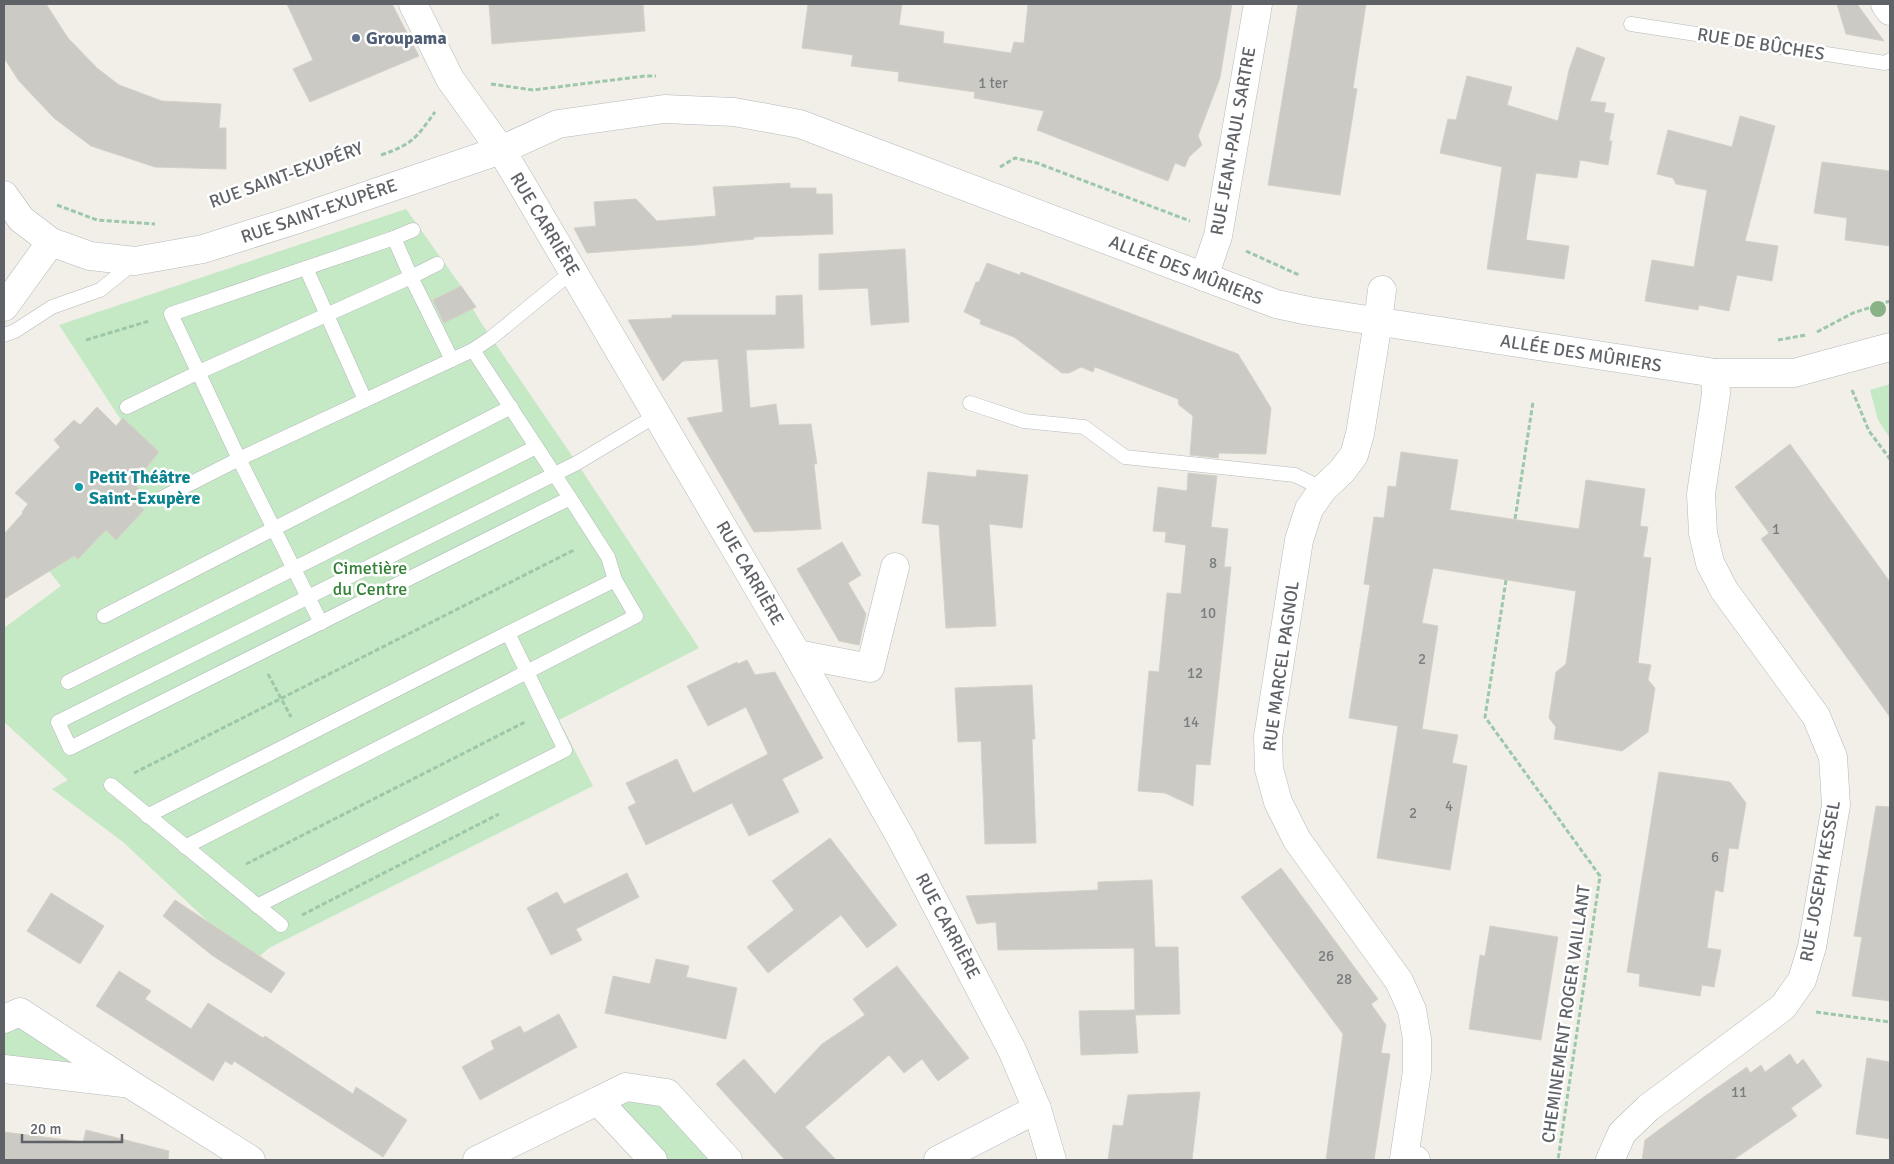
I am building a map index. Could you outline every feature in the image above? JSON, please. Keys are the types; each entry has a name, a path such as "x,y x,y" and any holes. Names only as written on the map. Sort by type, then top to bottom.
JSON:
{"street":[{"name":"RUE CARRIÈRE","path":"413,4 450,79 501,150 573,271 797,654 901,838 1012,1050 1037,1109 1052,1160"},
{"name":"RUE JEAN-PAUL SARTRE","path":"1204,277 1218,236 1258,4"},
{"path":"1885,4 1890,11"},
{"name":"ALLÉE DES MÛRIERS","path":"501,150 558,124 664,110 734,112 800,124 1276,304 1378,322 1715,374 1794,373 1890,347"},
{"name":"RUE SAINT-EXUPÈRE","path":"4,195 21,219 51,242 90,256 135,261 203,250 501,150"},
{"path":"4,307 51,242"},
{"name":"RUE MARCEL PAGNOL","path":"1382,290 1360,434 1354,455 1309,509 1299,540 1268,737 1269,769 1278,802 1297,840 1399,981 1412,1010 1417,1039 1417,1071 1404,1158 1416,1160"},
{"name":"RUE JOSEPH KESSEL","path":"1610,1160 1622,1133 1648,1108 1783,1008 1802,980 1812,947 1836,805 1833,757 1816,716 1724,590 1710,563 1703,533 1701,494 1716,394 1715,374"},
{"path":"797,654 870,668 895,567"},
{"path":"4,1018 20,1012 242,1157"},
{"path":"4,1069 130,1084"},
{"path":"477,1160 626,1087 667,1094 728,1160"},
{"path":"598,1101 653,1160"},
{"path":"938,1160 1037,1109"}],"lane":[{"name":"RUE DE BÛCHES","path":"1631,24 1885,63 1890,60"},
{"path":"321,623 239,459 172,314 413,230"},
{"path":"394,238 452,360"},
{"path":"4,335 15,331 52,307 100,290 135,261"},
{"path":"128,407 199,372 437,264"},
{"path":"306,268 365,400"},
{"path":"162,498 239,459 473,350 491,338 573,271"},
{"path":"185,847 636,616 614,580 608,557 473,350"},
{"path":"970,403 1024,421 1084,427 1124,457 1295,475 1323,490"},
{"path":"104,616 511,407"},
{"path":"570,498 70,748 58,722 577,463 657,414"},
{"path":"68,682 536,447"},
{"path":"147,816 614,580"},
{"path":"257,906 565,750 508,633"},
{"path":"111,785 281,926"}],"path":[{"name":"RUE SAINT-EXUPÉRY","path":"375,157 402,148 415,138 442,104 462,94 492,84 533,90 645,76 662,77"},
{"path":"999,168 1015,158 1037,163 1196,223 1218,236 1303,277"},
{"path":"55,204 97,220 157,224"},
{"path":"1777,340 1814,334 1853,313 1890,301"},
{"path":"86,340 172,314"},
{"path":"1852,390 1870,431 1890,459"},
{"path":"1515,519 1533,402"},
{"path":"111,785 596,539"},
{"name":"CHEMINEMENT ROGER VAILLANT","path":"1506,580 1485,717 1600,876 1558,1160"},
{"path":"258,654 301,738"},
{"path":"221,876 546,711"},
{"path":"1783,1008 1890,1022"}],"green space":[{"name":"Cimetière du Centre","path":"406,209 476,307 473,309 480,321 577,463 699,648 559,720 593,786 269,948 260,956 213,926 123,842 52,789 68,780 4,722 4,628 61,586 49,571 74,556 78,559 106,530 116,540 144,510 138,503 144,498 135,482 159,452 123,418 121,420 59,325"},
{"path":"1890,384 1890,438 1878,420 1870,390"},
{"path":"16,1022 101,1074 4,1063 4,1026"},
{"path":"627,1096 664,1103 717,1160 663,1160 611,1104"}],"building":[{"path":"4,4 46,4 68,38 97,68 119,85 162,101 221,104 219,128 226,128 226,169 155,167 91,146 54,118 19,81 4,58"},
{"name":"Groupama","path":"287,4 392,4 419,56 310,102 293,69 313,60"},
{"path":"489,4 643,4 645,31 492,44"},
{"path":"808,4 902,4 899,25 944,32 943,43 1011,53 1014,42 1024,43 1028,4 1232,4 1220,78 1198,136 1202,145 1189,157 1185,167 1175,163 1168,181 1037,130 1044,111 974,98 975,92 898,81 899,72 851,66 853,55 802,48"},
{"path":"1298,4 1366,4 1353,88 1357,89 1340,195 1268,185"},
{"path":"1837,4 1857,4 1884,41 1846,34"},
{"path":"1577,47 1605,58 1590,101 1606,103 1604,112 1614,114 1609,141 1612,141 1608,165 1580,160 1577,178 1536,173 1526,240 1569,246 1564,279 1487,269 1502,167 1440,153 1448,119 1456,120 1467,76 1512,87 1507,105 1558,121 1569,70"},
{"path":"1740,116 1775,126 1745,241 1778,246 1772,281 1737,275 1729,311 1699,305 1698,310 1645,301 1652,260 1694,267 1707,190 1676,184 1673,178 1657,174 1668,130 1732,147"},
{"path":"1822,162 1890,171 1890,246 1845,240 1847,218 1814,213"},
{"path":"790,183 790,188 816,188 816,194 832,194 833,234 754,237 754,239 696,245 587,253 574,228 596,226 594,202 636,199 657,221 716,216 713,187"},
{"path":"905,249 909,322 871,325 868,288 819,290 819,254"},
{"path":"987,263 1020,275 1021,272 1238,354 1271,408 1266,454 1219,453 1218,458 1190,455 1193,416 1179,405 1178,399 1095,367 1093,372 1081,367 1069,373 1062,373 1014,337 980,324 981,320 964,312 976,282 979,282"},
{"path":"461,286 476,307 444,323 433,300"},
{"path":"802,295 804,348 746,350 750,408 776,404 779,425 811,424 817,464 814,464 821,529 754,532 687,418 723,412 718,359 683,361 663,381 628,320 672,318 672,315 776,315 776,296"},
{"name":"Petit Théâtre Saint-Exupère","path":"97,407 116,426 123,418 159,452 135,482 144,498 138,503 144,510 116,540 106,530 78,559 74,556 4,599 4,534 23,513 28,504 15,493 60,447 54,440 74,420 80,425"},
{"path":"1790,444 1890,582 1890,717 1761,539 1769,533 1735,487"},
{"path":"1401,452 1458,460 1450,510 1579,529 1586,480 1645,489 1640,526 1648,527 1643,557 1651,558 1638,663 1651,665 1648,680 1655,688 1648,732 1622,751 1554,739 1556,727 1549,718 1556,672 1566,664 1576,591 1433,568 1422,623 1438,626 1422,729 1458,735 1452,763 1467,766 1450,870 1377,858 1398,726 1349,718 1370,585 1364,584 1374,517 1384,518 1388,486 1396,487"},
{"path":"977,470 1028,475 1022,528 989,524 996,626 946,628 939,525 922,523 928,472 976,477"},
{"path":"1188,473 1217,476 1211,527 1228,529 1224,567 1231,567 1210,765 1196,764 1193,806 1165,793 1138,791 1149,671 1159,672 1167,593 1181,594 1186,545 1165,542 1166,532 1153,531 1158,487 1187,491"},
{"path":"842,542 861,575 848,583 866,614 859,645 839,641 797,569"},
{"path":"747,660 755,675 775,672 823,758 782,779 799,812 749,836 732,803 646,845 628,807 636,803 626,783 677,759 693,793 768,754 746,707 708,726 687,686 737,662 738,664"},
{"path":"1032,685 1035,739 1032,739 1036,843 985,844 981,741 958,742 955,688"},
{"path":"1659,772 1730,782 1746,803 1738,849 1729,848 1723,892 1715,890 1707,948 1721,950 1714,987 1702,985 1700,996 1639,986 1640,974 1627,972"},
{"path":"1876,806 1890,807 1890,1001 1852,996 1862,937 1854,936"},
{"path":"830,838 897,925 867,948 841,915 768,973 747,947 794,910 772,881"},
{"path":"1281,868 1378,999 1371,1004 1386,1025 1381,1053 1390,1054 1374,1160 1326,1160 1343,1034 1241,897"},
{"path":"627,873 639,897 576,929 582,940 551,955 527,908 557,892 564,904"},
{"path":"1152,880 1155,947 1178,947 1180,1014 1135,1015 1134,948 998,950 996,922 977,924 966,896 1098,890 1098,882"},
{"path":"51,893 104,926 80,964 27,931"},
{"path":"175,900 285,973 271,993 213,956 163,916"},
{"path":"1490,926 1558,937 1541,1040 1469,1029 1480,955 1485,956"},
{"path":"656,959 689,966 686,977 737,988 726,1039 605,1013 613,976 650,984"},
{"path":"897,966 969,1058 938,1081 922,1059 904,1073 889,1055 805,1127 836,1160 785,1160 716,1084 744,1059 775,1094 822,1044 865,1015 853,999"},
{"path":"119,971 151,991 145,999 191,1029 208,1003 263,1038 265,1036 353,1094 356,1087 407,1120 383,1157 234,1061 232,1065 225,1061 213,1081 96,1006"},
{"path":"1135,1010 1138,1053 1081,1055 1079,1011"},
{"path":"559,1014 577,1047 480,1100 462,1067 494,1049 491,1041 520,1026 524,1033"},
{"path":"1790,1054 1797,1065 1803,1059 1822,1086 1791,1108 1797,1116 1733,1160 1642,1160 1645,1140 1705,1096 1747,1067 1750,1073 1761,1065 1765,1072"},
{"path":"1867,1058 1890,1062 1890,1139 1856,1134"},
{"path":"1200,1092 1192,1160 1108,1160 1113,1125 1123,1126 1128,1095"},
{"path":"86,1130 169,1151 168,1160 4,1160 4,1132 83,1142"}],"place":[{"name":"Groupama","path":"356,38"},
{"name":"Petit Théâtre Saint-Exupère","path":"79,487"}]}
